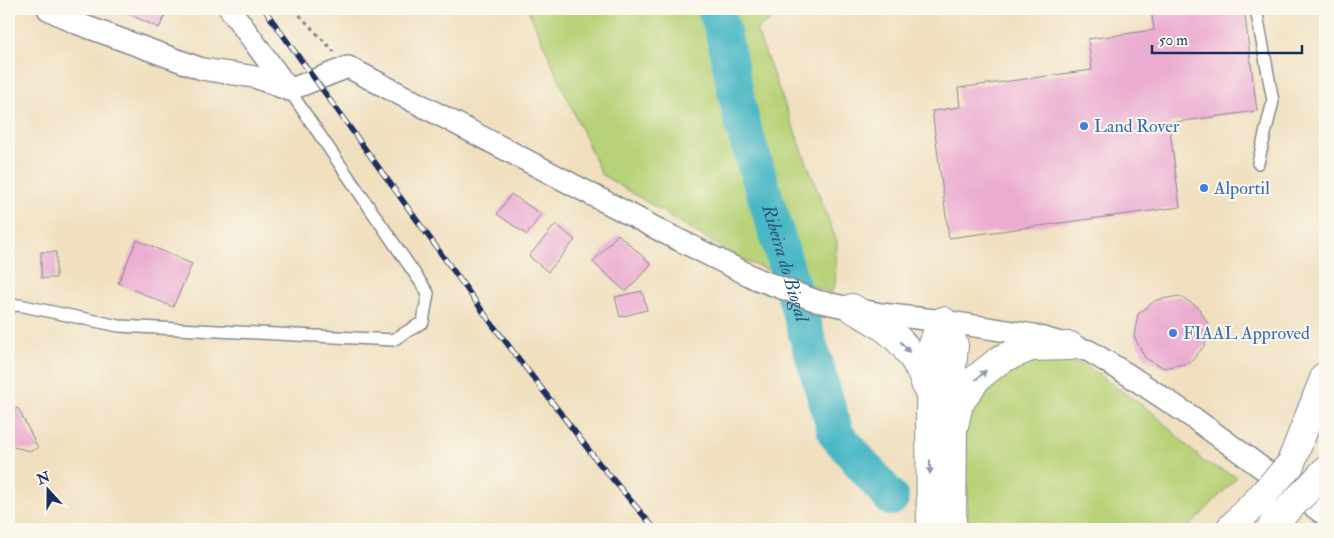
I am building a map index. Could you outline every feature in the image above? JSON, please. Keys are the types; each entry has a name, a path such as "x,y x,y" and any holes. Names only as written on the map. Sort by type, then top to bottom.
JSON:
{"main road":[{"path":"852,308 884,327 904,345 920,368 927,388 930,418"},
{"path":"931,529 931,359 933,342 943,322"},
{"path":"943,322 954,345 951,381 953,433 952,529"},
{"path":"953,433 959,404 977,378 1001,359 1031,348 1070,346"},
{"path":"1290,465 1325,376"},
{"path":"1230,529 1325,428"},
{"path":"1271,526 1321,475"}],"street":[{"path":"48,9 76,23 202,69 255,77 289,90 348,67 756,279 817,301 881,314 1033,335 1089,351 1192,417 1325,515"},
{"path":"230,9 289,90"}],"lane":[{"path":"1256,9 1273,101 1258,163"},
{"path":"9,306 19,305 119,326 393,340 423,322 428,293 289,90"}],"path":[{"path":"294,9 348,67"}],"green space":[{"path":"528,9 790,9 756,29 837,242 835,286 831,293 742,260 601,174"},
{"path":"1047,356 1084,365 1152,412 1204,462 1237,477 1187,529 968,529 963,428 974,396 1003,370"}],"building":[{"path":"121,9 168,9 159,28"},
{"path":"1151,9 1244,9 1257,111 1169,123 1180,207 949,238 932,111 960,107 958,88 1092,70 1088,39 1154,30"},
{"path":"511,194 541,214 527,235 497,214"},
{"path":"556,224 575,240 548,272 529,256"},
{"path":"618,234 651,264 626,292 593,262"},
{"path":"137,240 192,264 173,307 118,283"},
{"path":"41,252 56,252 56,278 41,278"},
{"path":"642,291 647,310 620,317 615,297"},
{"path":"1179,296 1198,307 1209,325 1205,345 1190,363 1164,368 1145,358 1134,336 1138,314 1156,300"},
{"path":"18,408 38,448 31,451 9,446 9,412"}],"waterway":[{"name":"Ribeira do Biogal","path":"715,9 722,27 742,123 836,434 891,498"}],"railway":[{"path":"264,9 492,324 598,462 655,529"}],"place":[{"name":"Land Rover","path":"1084,126"},
{"name":"Alportil","path":"1204,188"},
{"name":"FIAAL Approved","path":"1173,333"}]}
